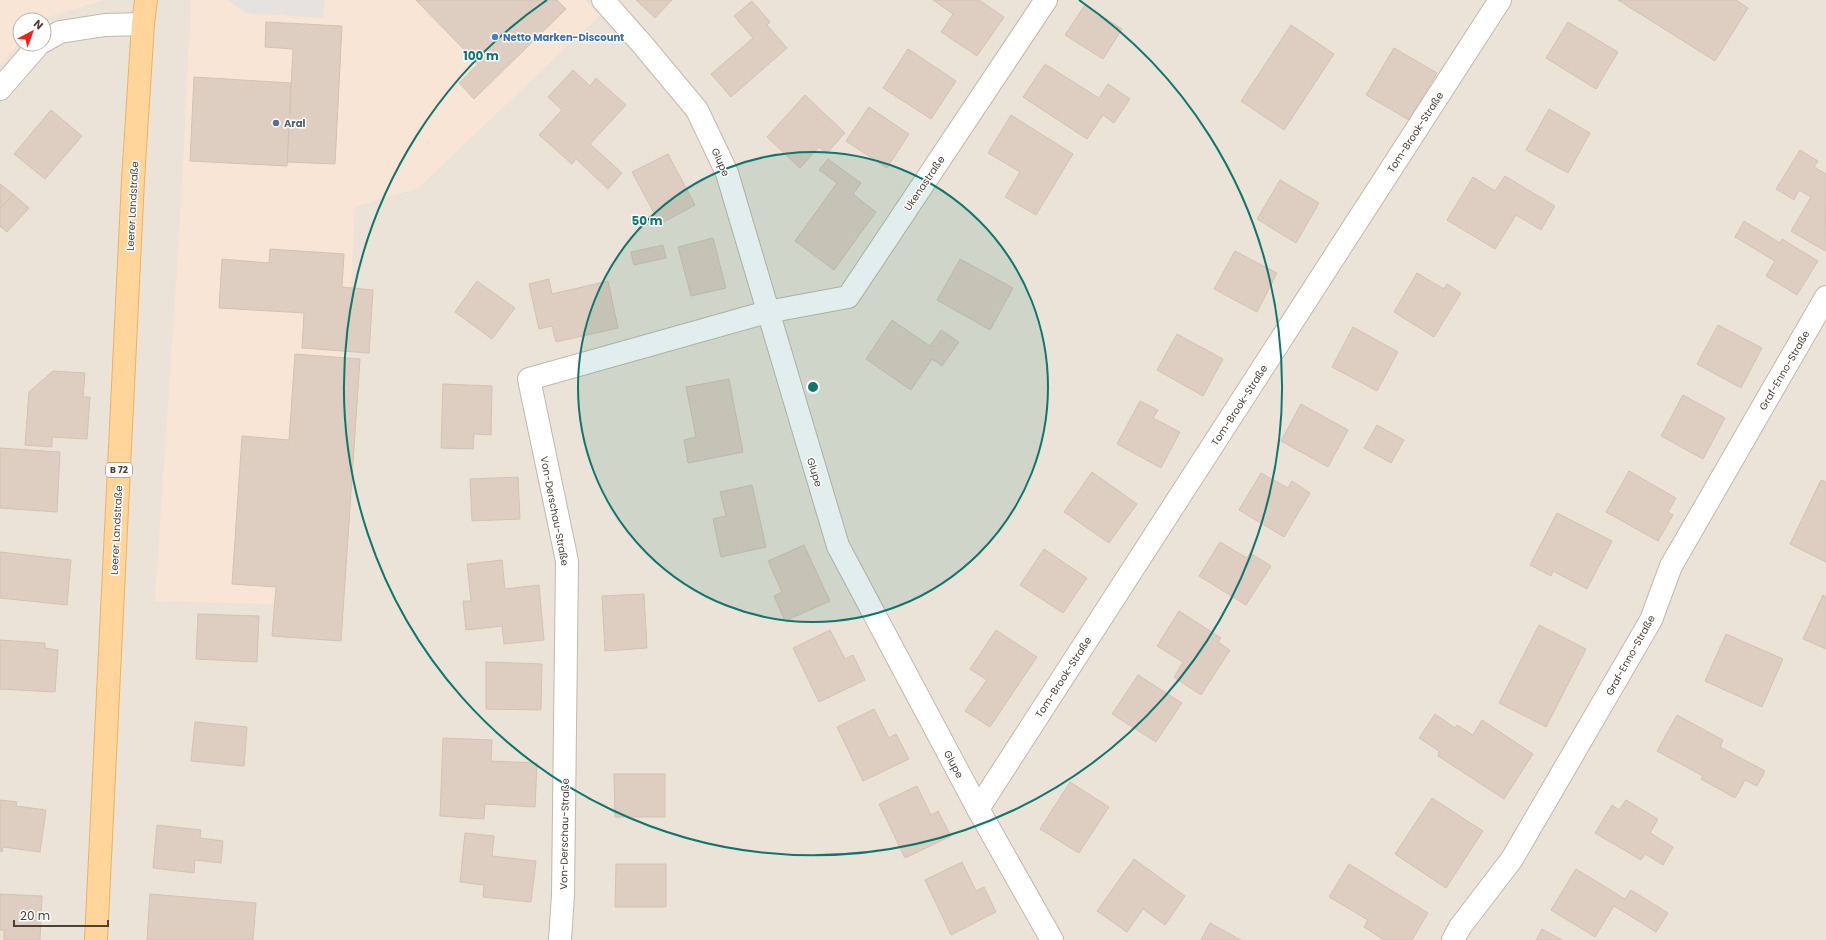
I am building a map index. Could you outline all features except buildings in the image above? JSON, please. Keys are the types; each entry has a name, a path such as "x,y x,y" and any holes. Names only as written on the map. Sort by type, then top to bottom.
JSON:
{"main road":[{"name":"Leerer Landstraße","path":"96,940 133,180 143,24 146,0"}],"street":[{"name":"Glupe","path":"603,0 642,44 696,110 727,173 767,312 838,546 978,809 1052,940"},
{"name":"Ukenastraße","path":"767,312 848,297 1046,0"},
{"name":"Tom-Brook-Straße","path":"978,809 1500,0"},
{"path":"52,36 60,32 105,25 143,24"},
{"path":"0,89 32,52"},
{"name":"Graf-Enno-Straße","path":"1453,940 1460,927 1512,859 1651,620 1671,566 1826,297"},
{"name":"Von-Derschau-Straße","path":"560,940 563,895 567,561 529,379 767,312"}],"shaded area":[{"path":"0,0 1826,0 1826,940 0,940"},
{"path":"0,0 104,0 52,16 52,12 12,12 12,52 0,66"},
{"path":"191,0 585,0 600,15 418,188 355,207 336,606 155,601 180,222"},
{"path":"228,0 325,0 323,18 246,13"}],"place":[{"name":"Netto Marken-Discount","path":"495,37"},
{"name":"Aral","path":"276,123"}]}
